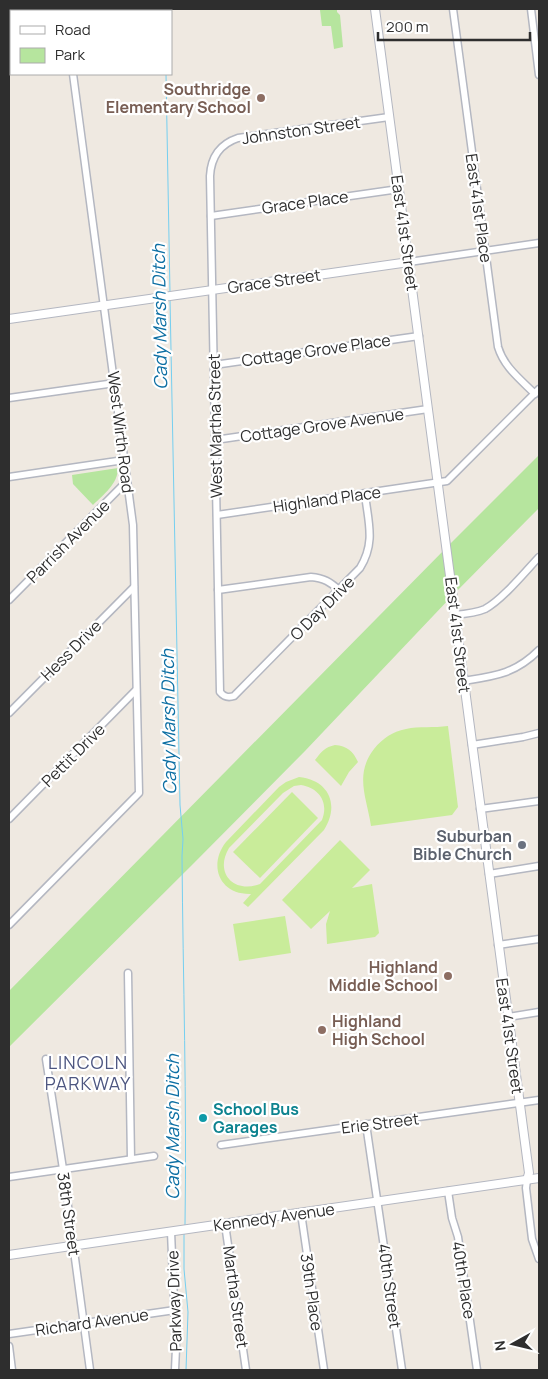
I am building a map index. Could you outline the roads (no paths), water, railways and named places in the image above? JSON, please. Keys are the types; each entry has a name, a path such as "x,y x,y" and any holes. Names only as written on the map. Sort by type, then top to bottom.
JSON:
{"street":[{"name":"East 41st Street","path":"375,9 529,1173 526,1188 532,1239 539,1259"},
{"name":"East 41st Place","path":"453,9 498,347 501,358 507,366 537,391"},
{"path":"531,9 539,75"},
{"name":"West Wirth Road","path":"9,925 139,793 133,525 73,75"},
{"name":"Johnston Street","path":"216,153 227,143 238,138 389,117"},
{"name":"West Martha Street","path":"216,153 210,168 212,290 220,692 226,697"},
{"name":"Grace Place","path":"211,216 399,189"},
{"name":"Grace Street","path":"9,319 539,243"},
{"name":"Cottage Grove Place","path":"214,365 419,336"},
{"path":"9,398 114,383"},
{"path":"438,483 448,481 537,391"},
{"name":"Cottage Grove Avenue","path":"216,440 428,409"},
{"path":"9,476 124,460"},
{"name":"Parrish Avenue","path":"10,597 127,481"},
{"name":"Highland Place","path":"217,515 438,483"},
{"name":"O Day Drive","path":"226,697 234,696 339,590 367,558 370,548 370,536 365,494"},
{"path":"454,615 476,612 486,608 496,601 539,557"},
{"path":"218,590 311,576 330,581 339,590"},
{"name":"Hess Drive","path":"9,713 134,587"},
{"path":"463,681 495,676 509,671 539,650"},
{"name":"Pettit Drive","path":"9,819 136,690"},
{"path":"472,745 539,733"},
{"path":"480,809 539,801"},
{"path":"489,874 539,866"},
{"path":"498,946 539,939"},
{"path":"128,973 131,1160"},
{"path":"508,1017 539,1012"},
{"name":"38th Street","path":"46,1059 90,1370"},
{"name":"Erie Street","path":"221,1145 539,1100"},
{"name":"40th Street","path":"366,1124 402,1370"},
{"path":"9,1177 154,1156"},
{"name":"Kennedy Avenue","path":"9,1255 539,1178"},
{"name":"40th Place","path":"448,1191 452,1218 458,1238 478,1370"},
{"name":"39th Place","path":"301,1213 324,1370"},
{"name":"Martha Street","path":"225,1224 246,1370"},
{"name":"Parkway Drive","path":"175,1231 176,1370"},
{"name":"Richard Avenue","path":"9,1334 175,1310"},
{"path":"9,1346 12,1370"}],"waterway":[{"name":"Cady Marsh Ditch","path":"166,75 170,293"},
{"name":"Cady Marsh Ditch","path":"170,299 180,805 183,839 185,1225"},
{"name":"Cady Marsh Ditch","path":"184,1232 184,1269 188,1312 186,1370"}],"place":[{"name":"Southridge Elementary School","path":"261,98"},
{"name":"Suburban Bible Church","path":"522,845"},
{"name":"Highland Middle School","path":"448,976"},
{"name":"Highland High School","path":"322,1030"},
{"name":"School Bus Garages","path":"203,1118"}],"district":[{"name":"LINCOLN PARKWAY","path":"88,1072"}]}
